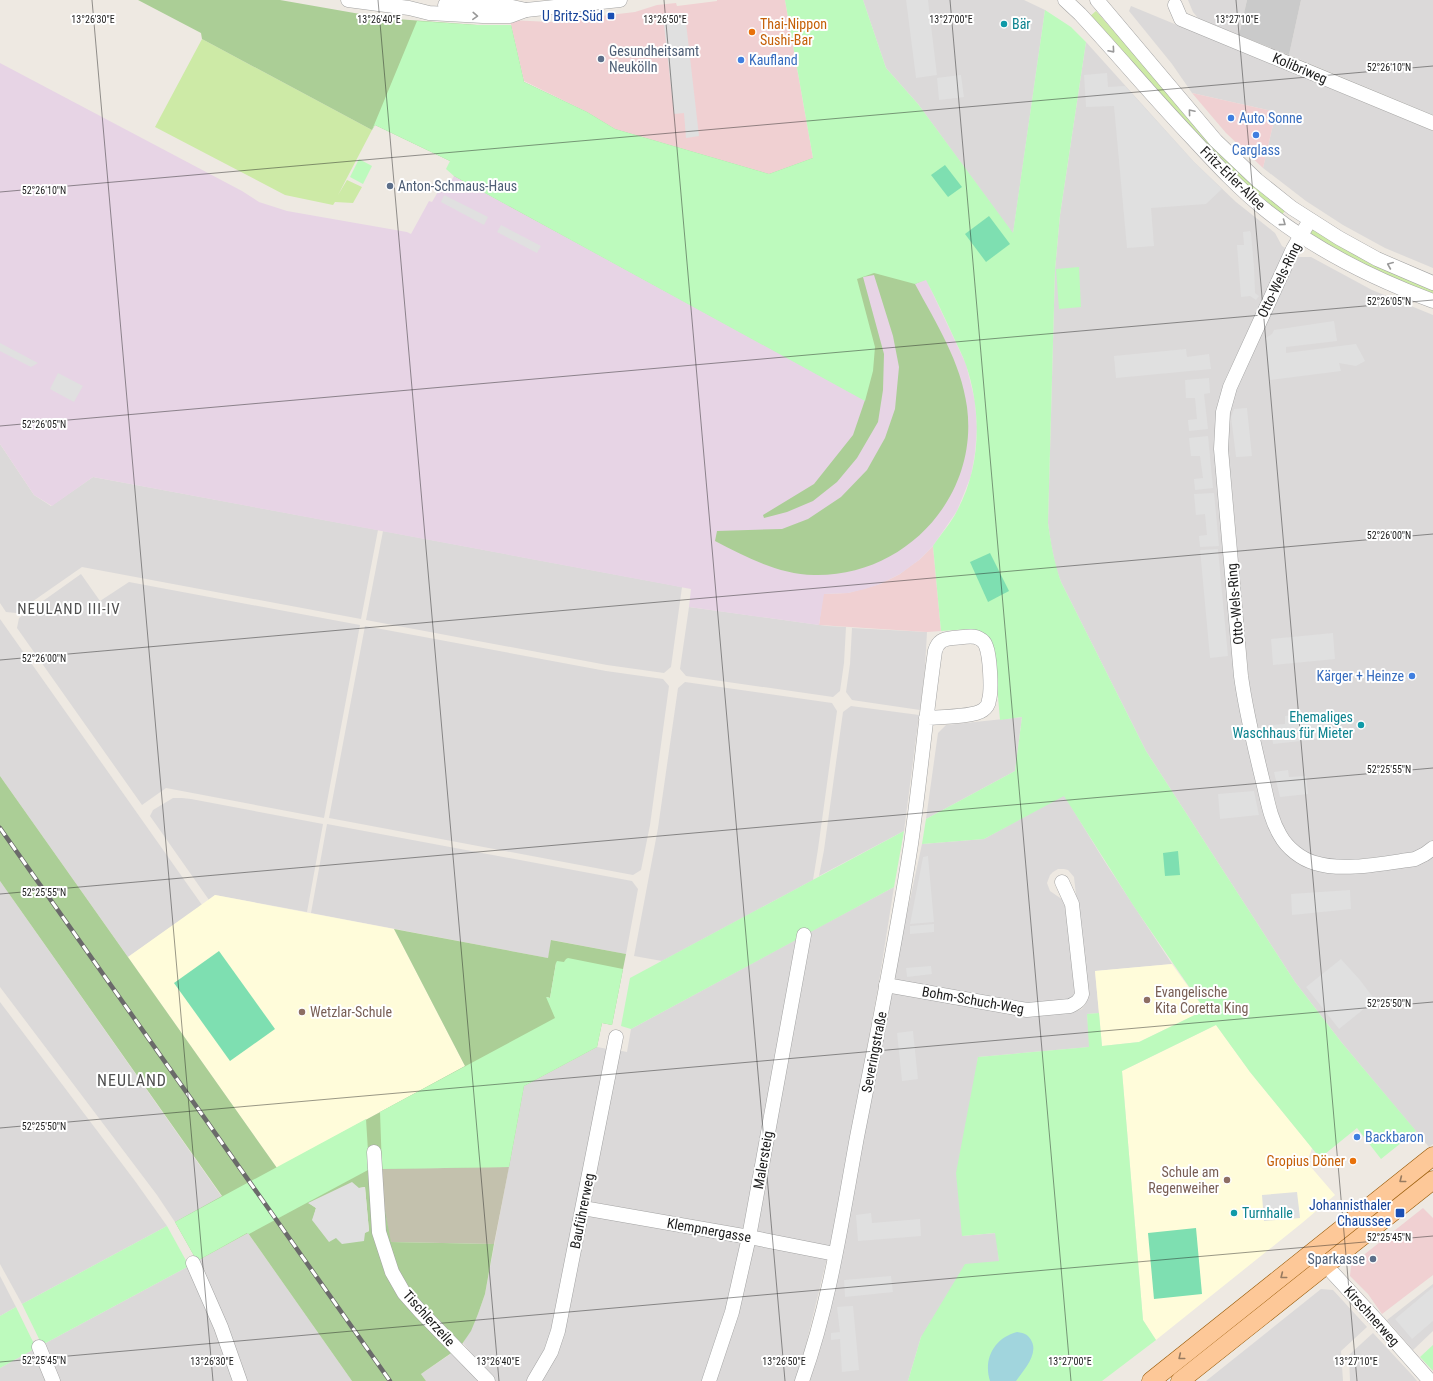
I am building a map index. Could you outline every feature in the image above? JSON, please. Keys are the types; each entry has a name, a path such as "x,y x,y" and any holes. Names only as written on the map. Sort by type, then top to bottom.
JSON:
{"main road":[{"path":"1151,1381 1433,1156"},
{"path":"1180,1381 1433,1180"}],"street":[{"path":"348,0 409,8 430,13 510,16 526,10 620,0"},
{"name":"Fritz-Erler-Allee","path":"1097,0 1216,141 1257,180 1283,201 1339,238 1377,259 1433,283"},
{"name":"Fritz-Erler-Allee","path":"1071,2 1163,107 1225,174 1268,212 1300,235 1342,260 1387,283 1433,301"},
{"name":"Kolibriweg","path":"1175,5 1181,19 1433,123"},
{"name":"Otto-Wels-Ring","path":"1310,220 1300,235 1251,338 1230,387 1223,412 1221,449 1241,676 1251,733 1276,827 1287,846 1304,859 1313,863 1327,866 1347,866 1415,859 1433,848"},
{"name":"Severingstraße","path":"802,1381 824,1306 886,985 910,849 926,718 935,651 938,644 947,639 974,636 979,638 986,645 987,651 990,700 987,707 982,712 973,714 926,718"},
{"name":"Bohm-Schuch-Weg","path":"886,985 1027,1010 1070,1006 1076,1003 1082,994 1072,904 1062,882"},
{"name":"Malersteig","path":"709,1381 732,1312 749,1237 804,935"},
{"name":"Bauführerweg","path":"534,1381 551,1352 558,1331 616,1037"},
{"name":"Tischlerzeile","path":"374,1152 379,1232 392,1272 404,1293 416,1307 488,1381"},
{"name":"Klempnergasse","path":"583,1208 749,1237 835,1254"},
{"name":"Kirschnerweg","path":"1314,1252 1430,1381"},
{"path":"193,1263 221,1327 240,1381"},
{"path":"39,1347 53,1381"}],"shaded area":[{"path":"717,0 785,0 813,158 769,174 615,129 587,112 524,81 510,20 550,22 635,12 657,5 676,3 677,6"},
{"path":"863,0 1024,0 1045,10 1013,234 918,104 886,68"},
{"path":"906,0 928,0 937,75 916,78"},
{"path":"1188,0 1247,0 1239,35 1198,18 1193,12"},
{"path":"1247,0 1301,0 1289,55 1239,35"},
{"path":"1301,0 1433,0 1433,115 1289,55"},
{"path":"1131,6 1433,131 1433,268 1385,248 1343,225 1306,201 1263,168 1276,112 1192,93 1172,64 1129,11"},
{"path":"685,14 699,136 686,138 684,113 674,114 663,16"},
{"path":"1086,42 1194,162 1236,202 1275,233 1282,246 1287,249 1225,380 1217,412 1215,433 1216,451 1267,820 1309,868 1324,872 1341,873 1415,865 1433,857 1433,1144 1429,1147 1342,1043 1295,982 1146,751 1061,582 1056,568 1048,523 1055,270 1060,215"},
{"path":"0,63 242,191 259,202 287,211 407,232 411,234 429,201 432,202 439,190 445,193 454,176 865,400 857,279 874,273 926,279 966,364 975,401 977,428 975,453 971,476 957,511 933,546 919,560 900,574 880,584 865,589 848,593 824,594 819,625 689,607 691,589 93,477 52,506 34,495 0,444"},
{"path":"1107,73 1108,87 1125,86 1194,162 1222,189 1206,204 1151,208 1154,246 1127,248 1114,106 1086,107 1084,75"},
{"path":"961,75 964,97 939,100 937,78"},
{"path":"1192,93 1276,112 1263,168 1226,133"},
{"path":"444,195 488,217 484,225 441,202"},
{"path":"501,225 541,246 537,253 497,232"},
{"path":"1250,231 1255,293 1259,296 1256,300 1250,296 1241,297 1237,245 1244,245 1243,232"},
{"path":"1297,257 1311,257 1372,290 1433,315 1433,841 1420,851 1408,854 1340,861 1323,859 1306,852 1295,844 1285,831 1278,812 1258,735 1249,682 1227,443 1230,409 1235,391"},
{"path":"1334,321 1337,341 1286,347 1286,353 1356,344 1365,361 1356,366 1339,363 1341,371 1270,380 1266,338 1272,334 1274,330"},
{"path":"0,343 38,363 31,367 0,351"},
{"path":"1186,349 1187,357 1209,354 1211,369 1116,378 1114,356"},
{"path":"58,373 83,386 74,402 50,389"},
{"path":"1209,378 1210,393 1204,394 1208,429 1189,431 1188,420 1197,419 1195,398 1186,398 1185,380"},
{"path":"1247,408 1252,456 1236,457 1231,417 1234,409"},
{"path":"1208,436 1213,488 1195,490 1194,479 1203,478 1200,456 1191,456 1189,438"},
{"path":"0,444 34,495 51,506 93,477 378,530 361,619 82,567 16,613 6,612 0,603"},
{"path":"1214,493 1219,546 1200,547 1199,536 1207,535 1205,514 1196,515 1194,494"},
{"path":"383,531 682,587 671,667 664,673 607,665 366,620"},
{"path":"933,546 941,631 927,632 819,625 823,594 848,593 880,584 900,574 919,560"},
{"path":"1218,549 1228,656 1210,658 1200,550"},
{"path":"81,574 100,601 129,582 360,625 324,818 166,788 142,805 17,628 19,618"},
{"path":"689,607 827,626 846,627 844,663 840,691 833,697 686,676 680,669"},
{"path":"0,619 202,905 128,957 0,776"},
{"path":"365,626 606,671 663,679 669,686 650,825 641,870 633,875 329,818"},
{"path":"852,628 927,632 925,668 920,710 852,700 846,692 850,664"},
{"path":"1333,633 1335,659 1273,665 1271,639"},
{"path":"685,682 832,703 837,711 813,880 662,961 634,956 658,828 678,688"},
{"path":"851,706 919,715 904,831 819,876 843,712"},
{"path":"1327,711 1329,738 1273,744 1271,725 1285,724 1285,716"},
{"path":"1022,717 1015,771 926,819 938,733 946,725"},
{"path":"1288,770 1289,777 1306,776 1308,794 1280,797 1274,772"},
{"path":"1254,791 1259,815 1220,819 1218,794"},
{"path":"1064,795 1105,862 1172,964 1095,971 1099,1013 1087,1014 1090,1047 978,1057 962,1236 996,1233 999,1261 921,1337 908,1381 808,1381 890,995 893,992 1040,1015 1076,1011 1082,1009 1086,1003 1087,993 1074,877 1068,870 1064,869 1058,869 1053,872 1047,883 1050,891 1066,902 1076,992 1071,1000 1030,1006 896,980 894,973 922,844 984,839"},
{"path":"173,798 191,799 323,824 307,912 215,895 209,900 150,816 153,810"},
{"path":"327,824 632,881 638,889 626,954 552,940 548,958 311,913"},
{"path":"928,856 934,922 910,924 923,857"},
{"path":"0,881 222,1197 175,1222 157,1195 0,987"},
{"path":"894,887 879,982 830,1249 759,1235 754,1228 808,933"},
{"path":"1350,890 1351,909 1292,915 1291,894"},
{"name":"Wetzlar-Schule","path":"215,895 394,929 465,1066 277,1168 128,957"},
{"path":"934,924 934,932 910,934 910,926"},
{"path":"799,938 744,1229 591,1202 590,1200 617,1050 627,1052 631,1029"},
{"path":"1341,959 1360,980 1375,1000 1339,1029 1306,987"},
{"name":"Evangelische Kita Coretta King","path":"1172,964 1205,1010 1139,1042 1102,1046 1095,971"},
{"path":"931,966 932,974 907,977 906,968"},
{"path":"0,1002 135,1181 167,1226 22,1304 0,1264"},
{"name":"Schule am Regenweiher","path":"1216,1025 1250,1072 1312,1148 1309,1157 1310,1166 1335,1195 1156,1340 1143,1320 1122,1071"},
{"path":"913,1031 918,1079 902,1081 897,1033"},
{"path":"597,1047 608,1049 560,1303 547,1350 529,1381 494,1381 463,1343 478,1314 485,1294 524,1086"},
{"path":"509,1167 494,1244 390,1242 384,1205 382,1169"},
{"path":"352,1182 359,1188 365,1187 369,1231 365,1233 364,1241 342,1244 336,1238 329,1242 312,1220 316,1208 308,1203"},
{"path":"1297,1192 1300,1218 1264,1221 1262,1195"},
{"path":"1423,1208 1433,1218 1433,1275 1382,1314 1368,1294 1350,1276 1351,1265"},
{"path":"588,1213 741,1241 743,1248 705,1381 538,1381"},
{"path":"871,1213 872,1223 920,1219 921,1236 858,1241 856,1215"},
{"path":"248,1233 352,1381 245,1381 197,1261"},
{"path":"757,1244 827,1258 805,1349 795,1381 711,1381 753,1246"},
{"path":"189,1266 200,1289 235,1381 57,1381 42,1345"},
{"path":"0,1276 16,1307 0,1316"},
{"path":"891,1276 893,1292 845,1297 844,1280"},
{"path":"1433,1284 1433,1331 1413,1350 1387,1320"},
{"path":"1433,1287 1433,1321 1412,1339 1395,1319"},
{"path":"1321,1289 1333,1290 1367,1327 1341,1351 1343,1381 1206,1381"},
{"path":"853,1306 859,1370 842,1372 840,1339 831,1340 831,1333 840,1332 837,1307"},
{"path":"1373,1333 1417,1381 1350,1381 1349,1355"},
{"path":"36,1348 50,1381 0,1381 0,1368"},
{"path":"452,1353 480,1381 426,1381 421,1374"}],"green space":[{"path":"138,0 280,0 383,18 477,25 511,25 524,82 587,112 615,129 769,174 813,158 926,279 915,284 947,343 964,390 967,407 968,440 961,472 948,500 929,526 906,546 878,562 847,572 814,575 788,572 750,559 715,541 717,531 782,529 808,519 841,497 867,470 885,438 895,409 899,367 893,336 874,275 863,277 884,354 883,390 878,422 857,458 837,482 813,501 787,512 764,518 763,515 814,484 853,435 865,400 454,176 450,161 375,125 372,130 202,39 201,33"},
{"path":"785,0 863,0 886,68 918,104 1013,233 1045,10 1071,27 1086,42 1060,215 1055,270 1048,523 1053,553 1061,582 1146,751 1295,982 1342,1043 1416,1131 1381,1159 1357,1128 1320,1158 1250,1072 1216,1025 1122,1071 1143,1320 1156,1340 1102,1381 908,1381 921,1337 965,1264 999,1261 995,1233 962,1236 956,1173 978,1057 1089,1047 1087,1014 1099,1013 1102,1046 1139,1042 1205,1010 1133,905 1064,796 984,839 922,844 926,819 1015,771 1022,717 1000,720 994,650 984,634 970,629 941,631 933,546 955,515 965,494 975,458 977,420 975,401 965,362 926,280 915,284 874,273 857,279 875,347 873,371 865,401 454,176 446,169 450,161 375,125 372,130 417,21 477,25 511,25 524,82 587,112 615,129 769,174 813,158"},
{"path":"1096,11 1148,70 1286,209 1282,215 1242,183 1089,17"},
{"path":"202,39 372,130 338,195 347,180 362,187 353,203 335,202 333,205 285,195 155,127"},
{"path":"359,159 372,166 363,184 350,177"},
{"path":"945,165 962,187 948,197 931,175"},
{"path":"989,216 1010,244 986,262 965,234"},
{"path":"1312,229 1315,229 1433,288 1433,296 1355,261 1310,233"},
{"path":"1079,267 1081,307 1059,309 1056,269"},
{"path":"990,553 1009,591 988,602 970,562"},
{"path":"0,776 277,1168 465,1066 394,929 548,958 551,940 626,954 612,1025 602,1023 597,1047 524,1086 509,1167 382,1169 384,1205 391,1242 494,1244 485,1294 471,1331 460,1347 421,1374 426,1381 352,1381 248,1233 197,1261 175,1222 222,1196 0,881","holes":["565,962 560,1028 547,997 550,998 556,963","365,1187 369,1231 336,1238 313,1220 316,1208 309,1203"]},
{"path":"904,831 894,887 631,1029 621,1026 630,978"},
{"path":"1178,851 1180,875 1165,876 1163,853"},
{"path":"219,951 275,1029 230,1061 174,983"},
{"path":"568,958 623,969 612,1025 602,1023 597,1047 524,1086 509,1167 382,1169 380,1112 555,1018 546,997 550,998 557,961 564,962"},
{"path":"366,1119 368,1170 249,1234 247,1233 197,1261 175,1222"},
{"path":"167,1226 189,1266 42,1345 22,1304"},
{"path":"1196,1228 1202,1294 1154,1299 1148,1233"},
{"path":"16,1307 36,1348 0,1368 0,1316"},
{"path":"1433,1345 1433,1371 1420,1357"}],"water":[{"path":"1017,1332 1026,1335 1032,1342 1033,1352 1029,1363 1016,1381 990,1381 988,1365 992,1350 1002,1339"}],"railway":[{"path":"0,828 390,1381"}],"place":[{"name":"U Britz-Süd","path":"611,16"},
{"name":"Bär","path":"1004,24"},
{"name":"Thai-Nippon Sushi-Bar","path":"752,32"},
{"name":"Gesundheitsamt Neukölln","path":"601,59"},
{"name":"Kaufland","path":"741,60"},
{"name":"Auto Sonne","path":"1231,118"},
{"name":"Carglass","path":"1256,135"},
{"name":"Anton-Schmaus-Haus","path":"390,186"},
{"name":"Kärger + Heinze","path":"1412,676"},
{"name":"Ehemaliges Waschhaus für Mieter","path":"1361,725"},
{"name":"Evangelische Kita Coretta King","path":"1147,1000"},
{"name":"Wetzlar-Schule","path":"302,1012"},
{"name":"Backbaron","path":"1357,1137"},
{"name":"Gropius Döner","path":"1353,1161"},
{"name":"Schule am Regenweiher","path":"1227,1180"},
{"name":"Turnhalle","path":"1234,1213"},
{"name":"Johannisthaler Chaussee","path":"1400,1213"},
{"name":"Sparkasse","path":"1373,1259"}],"district":[{"name":"NEULAND III-IV","path":"69,609"},
{"name":"NEULAND","path":"132,1080"}]}
